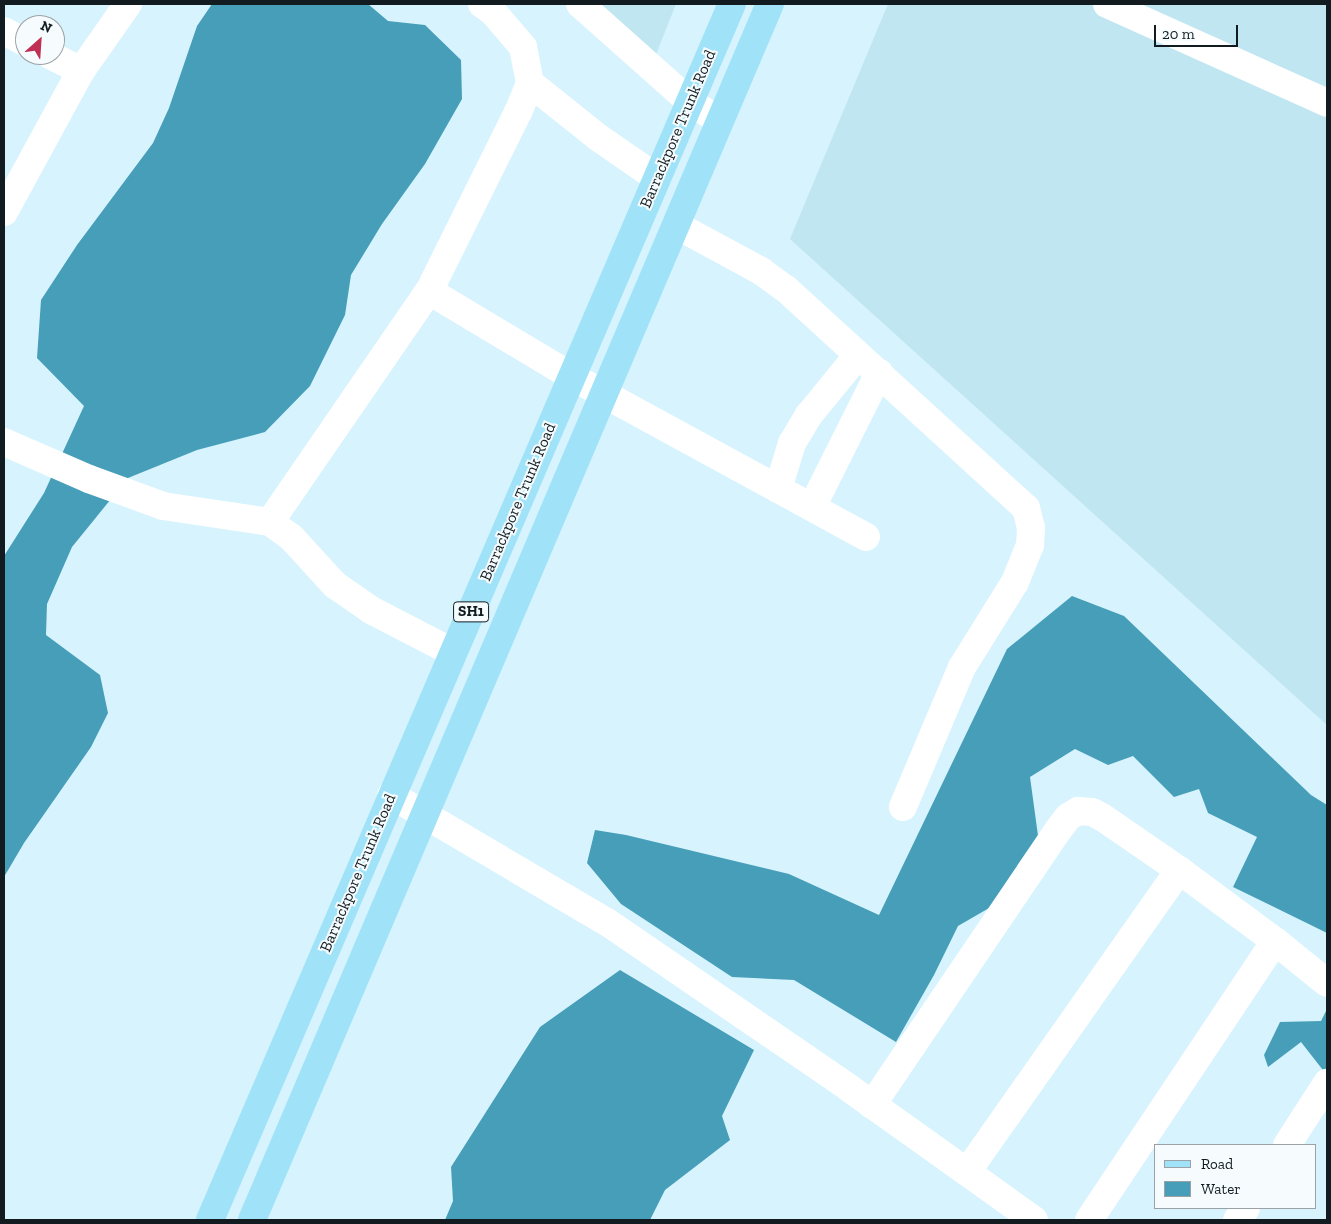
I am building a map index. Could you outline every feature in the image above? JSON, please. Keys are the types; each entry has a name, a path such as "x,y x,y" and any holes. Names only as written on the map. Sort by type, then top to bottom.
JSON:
{"main road":[{"name":"Barrackpore Trunk Road","path":"210,1220 732,4"},
{"name":"SH1","path":"252,1220 770,4"}],"street":[{"path":"4,212 82,72 128,4"},
{"path":"270,522 429,291 518,112 530,83 523,47 493,12 482,4"},
{"path":"580,4 689,101 720,121"},
{"path":"1107,4 1327,103"},
{"path":"65,63 82,72"},
{"path":"530,83 599,138 657,178"},
{"path":"676,226 762,272 778,283 1026,508 1031,528 1030,545 1015,582 962,667 902,807"},
{"path":"429,291 571,376 866,537"},
{"path":"778,489 792,443 809,415 858,355"},
{"path":"812,507 879,373"},
{"path":"4,442 44,460 163,506 270,522 291,537 335,585 371,610 454,653"},
{"path":"391,795 607,922 872,1105 1034,1220"},
{"path":"872,1105 1068,817 1078,811 1092,812 1179,870 1275,941 1327,983"},
{"path":"967,1172 1179,870"},
{"path":"1089,1220 1275,941"},
{"path":"1288,1144 1327,1083"},
{"path":"1237,1220 1245,1209"}],"shaded area":[{"path":"564,4 676,4 647,77"},
{"path":"888,4 1327,4 1327,725 790,239"}],"water":[{"path":"212,4 368,4 388,21 425,25 461,60 462,99 425,164 382,224 351,275 345,315 310,386 265,432 197,450 128,478 72,547 47,604 46,635 100,675 108,713 91,747 24,843 4,877 4,556 44,493 84,406 37,358 41,300 77,245 153,143 169,108 197,26"},
{"path":"1072,596 1124,616 1311,795 1327,805 1327,933 1233,887 1257,837 1208,813 1199,789 1174,797 1133,756 1108,765 1075,749 1030,777 1039,843 1015,893 958,926 934,975 896,1042 794,980 732,977 621,904 587,863 595,830 626,835 789,874 879,915 1007,649"},
{"path":"620,970 754,1050 722,1116 730,1140 665,1190 650,1220 445,1220 453,1201 451,1167 540,1027"},
{"path":"1327,1009 1326,1115 1326,1074 1301,1042 1268,1067 1264,1055 1280,1022 1321,1021"}]}
